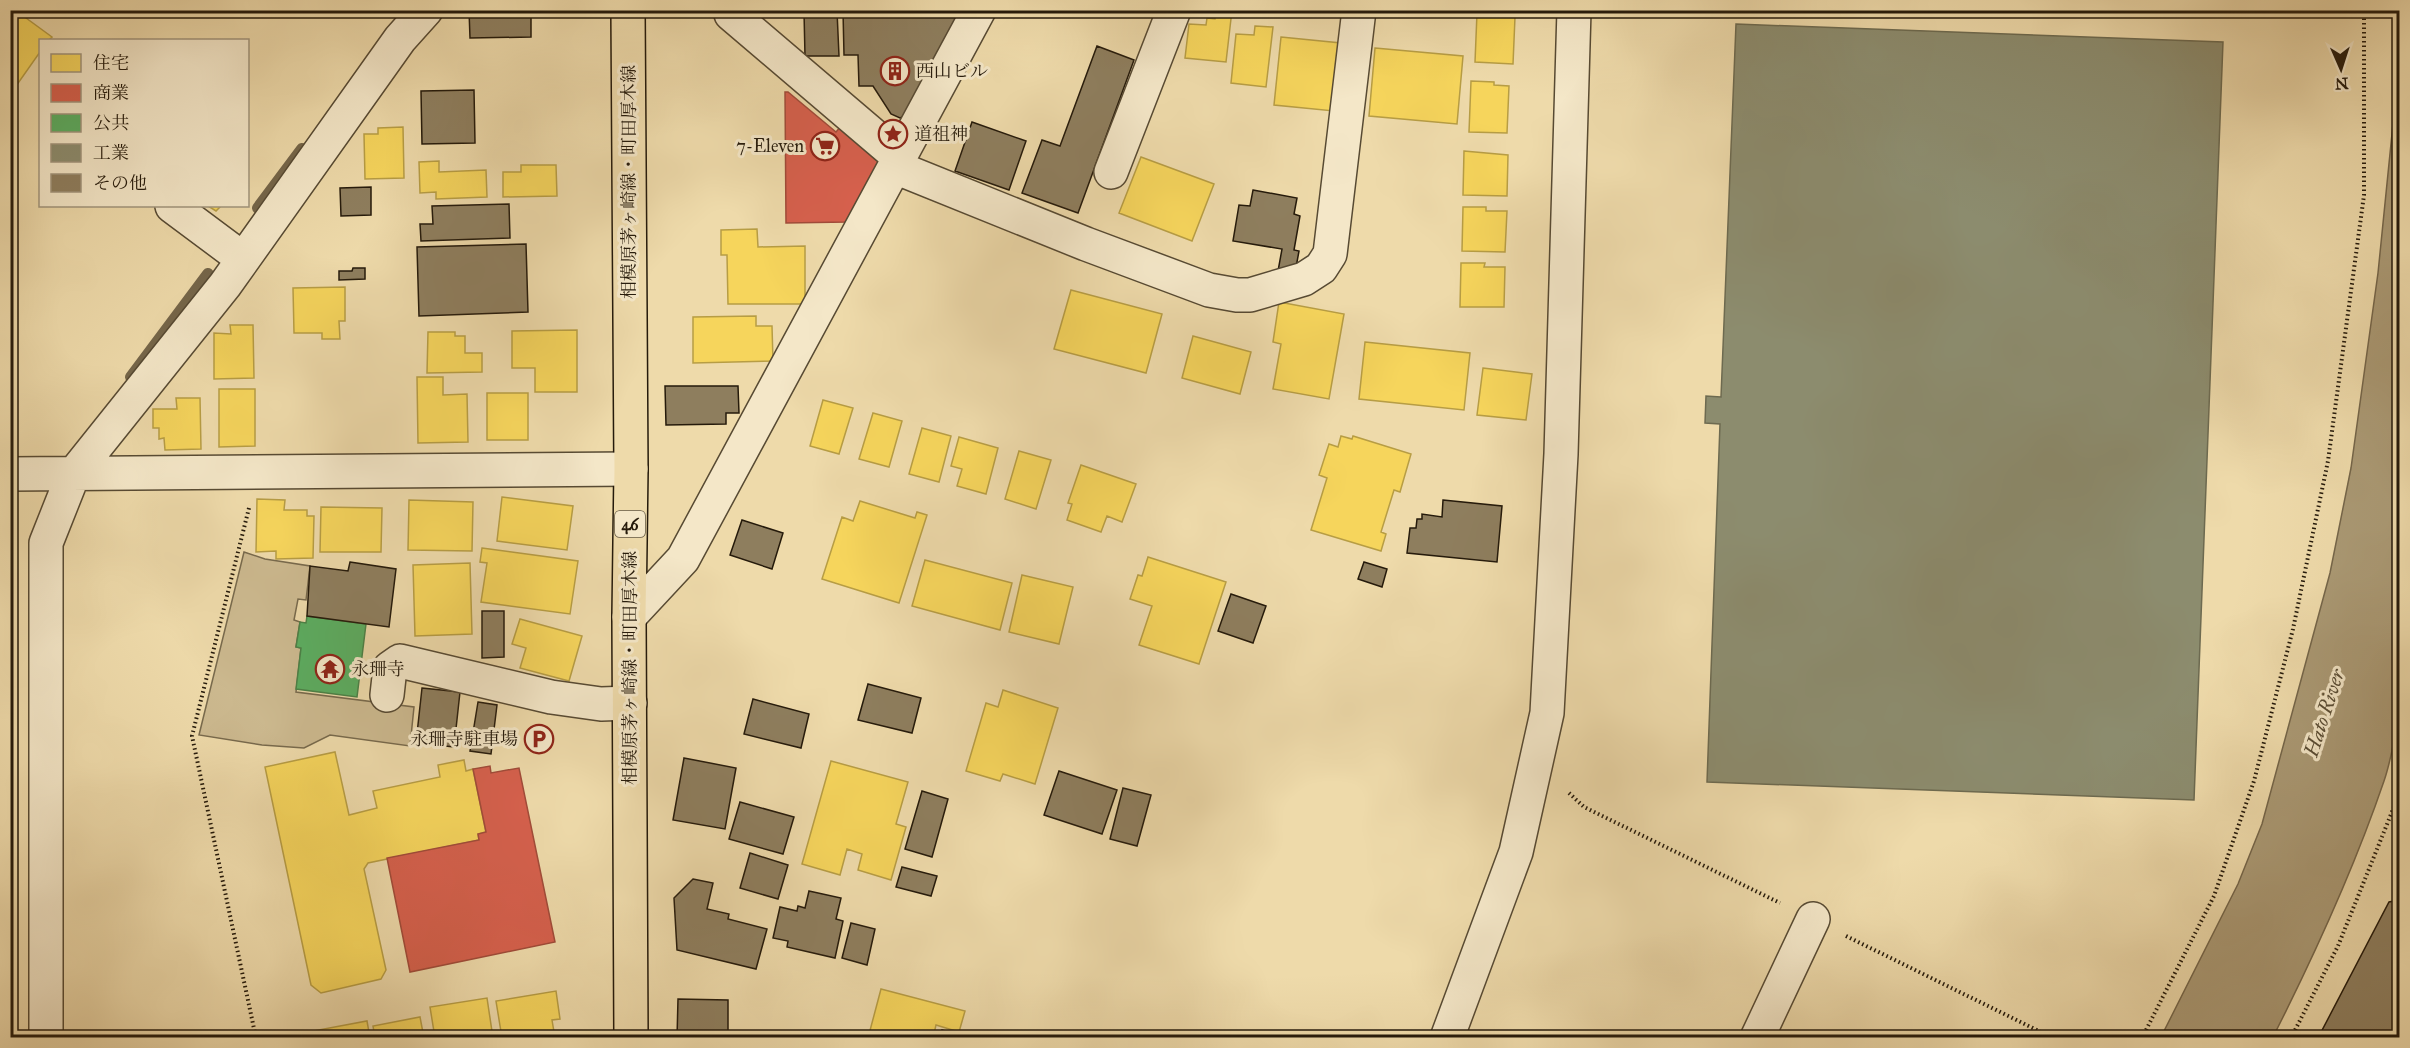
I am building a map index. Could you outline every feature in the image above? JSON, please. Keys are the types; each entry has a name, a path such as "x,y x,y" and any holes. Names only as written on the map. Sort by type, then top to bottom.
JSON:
{"main road":[{"name":"相模原茅ヶ崎線・町田厚木線","path":"628,10 631,1038"}],"street":[{"path":"46,1038 46,543 73,475 243,259 400,39 426,10"},
{"path":"629,617 683,559 979,10"},
{"path":"1111,172 1174,10"},
{"path":"731,14 898,163 1086,244 1209,290 1250,295 1304,279 1321,268 1330,254 1359,10"},
{"path":"1447,1038 1516,852 1547,713 1561,454 1574,10"},
{"path":"173,207 243,259"},
{"path":"10,474 631,469"},
{"path":"387,695 390,668 400,660 551,697 601,704 630,703"},
{"path":"1757,1038 1813,919"}],"path":[{"path":"2142,1038 2214,896 2254,781 2293,629 2328,461 2364,195 2364,10"},
{"path":"256,1038 192,736 258,473"},
{"path":"1567,792 1584,807 2053,1038"},
{"path":"2291,1038 2338,946 2400,792"}],"shaded area":[{"path":"244,552 265,559 310,566 306,600 298,599 294,620 300,622 296,647 301,648 296,692 414,707 410,746 330,735 304,748 262,745 199,735"}],"water":[{"name":"Hato River","path":"2394,11 2400,11 2399,718 2391,758 2347,879 2273,1037 2161,1037 2238,884 2262,824 2330,573 2351,468 2378,273 2398,74"}],"building: 住宅":[{"path":"10,10 15,10 52,37 39,39 39,53 14,89 10,86"},
{"path":"1216,10 1232,10 1226,62 1185,58 1189,24 1206,25 1207,18 1215,19"},
{"path":"1477,13 1501,13 1500,16 1515,17 1513,64 1475,62"},
{"path":"1255,26 1273,27 1266,87 1231,83 1236,34 1254,35"},
{"path":"1281,37 1341,43 1334,111 1274,105"},
{"path":"1375,48 1463,56 1457,124 1369,116"},
{"path":"1471,81 1494,82 1494,85 1509,86 1507,133 1469,132"},
{"path":"403,127 404,178 365,179 364,134 378,134 378,128"},
{"path":"1464,151 1508,155 1507,196 1463,195"},
{"path":"1141,157 1214,184 1192,241 1119,213"},
{"path":"439,161 439,172 486,170 487,197 436,199 436,192 420,193 419,162"},
{"path":"521,165 556,165 557,196 503,197 503,172 521,172"},
{"path":"1463,207 1486,207 1486,211 1507,211 1505,252 1462,251"},
{"path":"757,229 758,247 805,246 805,304 728,304 727,255 721,255 721,230"},
{"path":"1461,263 1485,263 1484,267 1505,267 1504,307 1460,307"},
{"path":"345,287 345,321 339,321 340,339 322,339 322,333 294,333 293,288"},
{"path":"1071,290 1162,314 1146,373 1054,349"},
{"path":"1279,302 1344,314 1329,399 1273,389 1281,344 1273,342"},
{"path":"756,316 756,326 772,326 773,361 693,363 693,317"},
{"path":"230,325 253,325 254,378 214,379 214,333 231,334"},
{"path":"577,330 577,392 535,392 535,368 512,368 512,331"},
{"path":"428,332 455,332 455,336 465,336 465,353 482,353 482,372 427,373"},
{"path":"1193,336 1251,352 1240,394 1182,378"},
{"path":"1365,342 1470,353 1464,410 1359,399"},
{"path":"1483,368 1532,374 1526,420 1477,415"},
{"path":"417,377 443,377 443,395 467,394 468,442 418,443"},
{"path":"219,389 255,389 255,446 219,447"},
{"path":"487,393 528,393 528,440 487,440"},
{"path":"176,398 200,398 201,449 165,450 164,438 159,439 159,428 153,428 153,409 177,409"},
{"path":"823,400 853,408 839,454 810,446"},
{"path":"873,413 902,421 889,467 859,459"},
{"path":"922,428 951,436 939,482 909,474"},
{"path":"1341,436 1352,439 1353,436 1411,454 1400,492 1394,490 1381,532 1386,534 1381,551 1311,530 1327,478 1319,475 1329,444 1338,447"},
{"path":"959,437 998,448 986,494 957,486 962,469 951,466"},
{"path":"1019,451 1051,460 1036,509 1005,499"},
{"path":"1081,465 1136,484 1122,522 1107,516 1101,532 1067,520 1072,504 1068,503"},
{"path":"502,497 573,506 567,550 497,541"},
{"path":"257,499 285,500 284,510 307,510 307,516 314,516 313,558 276,559 276,551 256,552"},
{"path":"409,500 473,502 472,551 408,550"},
{"path":"860,501 915,518 917,512 927,515 899,603 822,579 842,517 853,521"},
{"path":"321,507 382,508 381,552 320,552"},
{"path":"482,548 578,561 570,614 481,602 487,563 480,562"},
{"path":"1148,557 1226,582 1199,664 1139,645 1152,606 1130,599 1138,575 1142,576"},
{"path":"925,560 1012,583 1000,630 912,606"},
{"path":"470,563 472,634 415,636 413,565"},
{"path":"1022,575 1073,587 1059,644 1009,632"},
{"path":"520,619 582,636 569,681 520,668 526,648 512,644"},
{"path":"1003,690 1058,708 1035,784 1003,774 1000,781 966,771 986,703 998,707"},
{"path":"335,752 349,815 377,808 373,791 440,777 438,765 464,760 466,771 473,769 486,832 478,834 479,840 368,863 364,869 386,970 381,979 321,993 311,985 265,767"},
{"path":"831,761 908,782 896,824 906,827 891,880 858,870 862,854 847,849 840,875 802,864"},
{"path":"881,989 965,1011 959,1032 936,1025 933,1038 868,1038"},
{"path":"556,991 560,1019 552,1020 555,1038 502,1038 496,1001"},
{"path":"487,998 493,1038 435,1038 430,1007"},
{"path":"420,1017 424,1038 375,1038 373,1026"},
{"path":"367,1021 370,1038 314,1038 313,1031"}],"building: 商業":[{"name":"7-Eleven","path":"785,92 788,92 836,132 841,126 881,160 847,222 786,223"},
{"path":"490,766 491,773 519,768 555,942 410,972 387,858 479,840 478,834 486,832 473,769"}],"building: 公共":[{"name":"永珊寺","path":"307,616 366,624 357,697 296,689 301,648 296,647 300,622 306,623"}],"building: 工業":[{"path":"1736,24 2223,42 2194,800 1707,782 1720,424 1705,423 1706,396 1721,397"}],"building: その他":[{"path":"469,10 531,10 531,37 470,38"},
{"name":"西山ビル","path":"954,10 958,16 909,114 900,118 891,114 873,86 859,86 858,55 844,55 843,11"},
{"path":"837,11 839,56 805,56 804,12"},
{"path":"1097,46 1134,60 1078,213 1022,193 1042,140 1060,146"},
{"path":"474,90 475,143 422,144 421,91"},
{"path":"972,122 1026,141 1009,190 955,171"},
{"path":"371,187 371,215 341,216 340,188"},
{"path":"1253,190 1297,198 1294,214 1300,216 1294,250 1299,251 1295,273 1278,271 1282,249 1233,241 1239,205 1250,206"},
{"path":"509,204 510,238 421,241 420,224 433,224 432,206"},
{"path":"526,244 528,312 419,316 417,247"},
{"path":"353,268 365,268 365,279 339,280 339,271 352,271"},
{"path":"665,386 738,386 739,413 726,413 726,424 666,425"},
{"path":"1443,500 1502,506 1497,562 1407,553 1410,528 1416,528 1417,519 1422,519 1422,514 1442,517"},
{"path":"742,520 783,533 772,569 730,555"},
{"path":"350,562 396,569 389,627 307,616 310,566 348,571"},
{"path":"1364,562 1387,569 1382,587 1358,579"},
{"path":"1231,594 1266,606 1253,643 1218,631"},
{"path":"482,611 504,611 504,657 482,658"},
{"path":"868,684 921,698 912,733 858,720"},
{"path":"422,688 460,692 454,747 416,743"},
{"path":"753,699 809,714 801,748 744,734"},
{"path":"478,702 497,705 491,754 470,751"},
{"path":"684,758 736,768 725,829 673,820"},
{"path":"1059,771 1117,790 1102,834 1044,815"},
{"path":"1123,788 1151,795 1137,846 1110,839"},
{"path":"922,791 948,799 932,857 905,849"},
{"path":"740,802 794,817 783,854 729,839"},
{"path":"750,853 788,865 778,899 740,888"},
{"path":"902,867 937,876 931,896 896,887"},
{"path":"693,879 713,883 707,909 729,914 728,919 767,929 756,969 677,950 674,898"},
{"path":"809,891 841,898 836,919 843,921 835,958 787,947 788,941 773,938 780,907 797,911 798,906 805,908"},
{"path":"2400,900 2400,1038 2318,1038 2389,902"},
{"path":"851,923 875,929 867,965 842,958"},
{"path":"678,999 728,1000 728,1038 677,1038"},
{"path":"942,1030 968,1037 968,1038 940,1038"}],"waterway":[{"path":"258,208 302,149"},
{"path":"131,377 208,274"}],"place":[{"name":"西山ビル","path":"895,71"},
{"name":"道祖神","path":"893,134"},
{"name":"7-Eleven","path":"825,146"},
{"name":"永珊寺","path":"330,669"},
{"name":"永珊寺駐車場","path":"539,739"}]}
